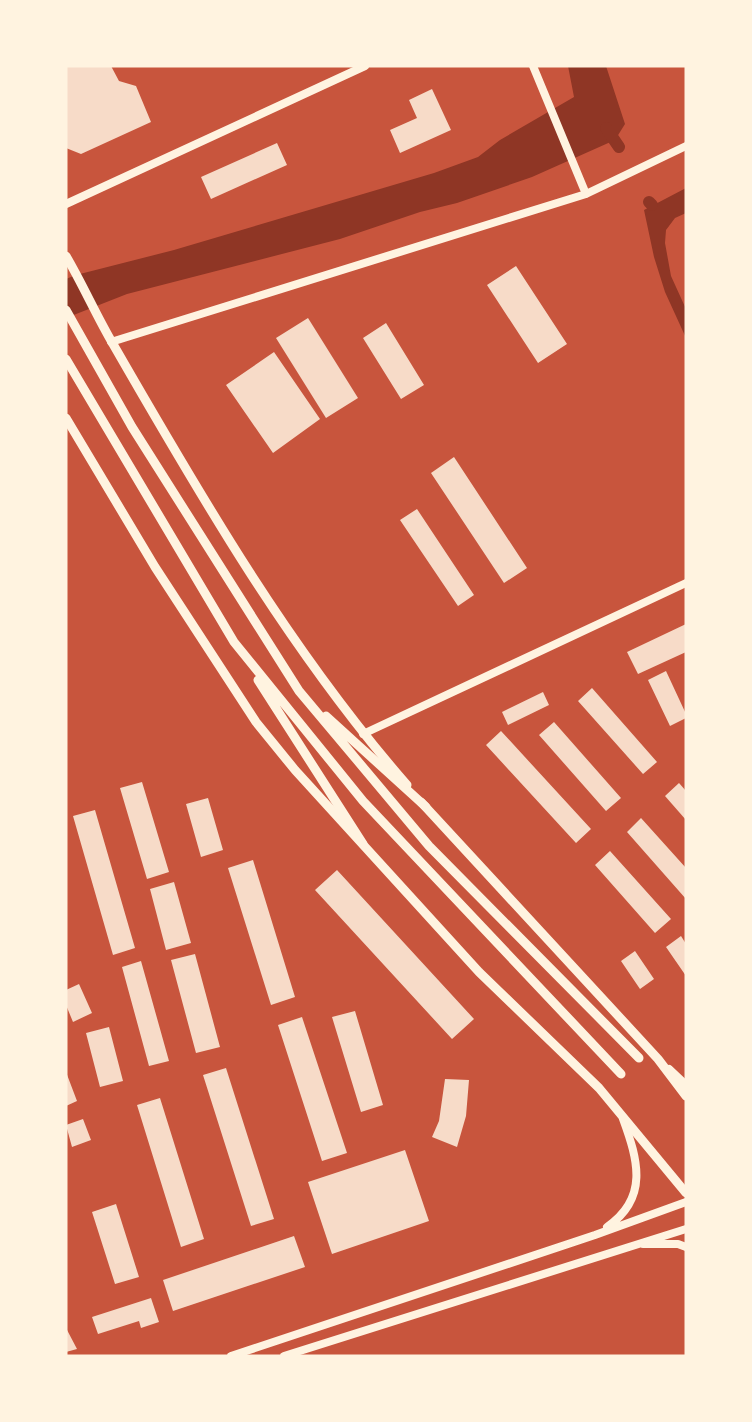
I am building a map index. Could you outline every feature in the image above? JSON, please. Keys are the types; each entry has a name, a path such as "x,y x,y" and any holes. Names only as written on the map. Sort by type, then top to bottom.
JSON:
{"main road":[{"path":"66,256 111,342 232,543 318,673 363,734 426,807 658,1059 686,1085"},
{"path":"66,310 138,437 299,691 429,846 639,1058"},
{"path":"66,359 234,642 363,844"},
{"path":"66,418 155,567 256,722 479,972 599,1088 686,1193"},
{"path":"234,642 363,801 621,1074"},
{"path":"299,691 426,807"},
{"path":"658,1059 686,1096"},
{"path":"595,1235 622,1217 638,1187 635,1152 622,1115"},
{"path":"231,1356 595,1235 686,1202"},
{"path":"284,1356 686,1228"},
{"path":"631,1244 678,1244 686,1247"}],"street":[{"path":"66,204 365,66"},
{"path":"533,66 586,194"},
{"path":"111,342 586,194 686,146"},
{"path":"363,734 686,583"}],"shaded area":[{"path":"568,66 606,66 625,124 615,140 532,177 457,203 420,212 340,239 127,294 66,318 66,279 76,275 174,250 434,173 478,157 500,140 574,97"},
{"path":"686,188 686,213 675,218 666,230 665,243 671,276 686,309 686,338 665,292 654,257 644,210"}],"building":[{"path":"66,66 111,66 119,81 136,86 151,122 81,154 66,148"},
{"path":"432,89 451,130 400,153 390,130 417,118 409,100"},
{"path":"277,143 287,165 211,199 201,177"},
{"path":"516,266 567,344 538,363 487,285"},
{"path":"308,318 358,398 326,418 276,338"},
{"path":"386,323 424,385 401,399 363,338"},
{"path":"274,352 320,419 273,453 226,385"},
{"path":"454,457 527,568 504,583 431,473"},
{"path":"417,509 474,595 458,606 400,520"},
{"path":"686,624 686,652 638,674 627,652"},
{"path":"666,671 686,714 686,718 670,726 648,680"},
{"path":"592,688 657,762 643,774 578,701"},
{"path":"543,692 549,705 508,725 502,712"},
{"path":"554,722 621,798 606,811 539,735"},
{"path":"501,731 591,829 576,843 486,745"},
{"path":"142,782 169,872 147,879 120,788"},
{"path":"679,783 686,791 686,820 665,796"},
{"path":"208,798 223,850 201,857 186,804"},
{"path":"95,810 135,948 113,955 73,816"},
{"path":"641,818 686,868 686,899 627,832"},
{"path":"610,851 671,919 655,933 595,865"},
{"path":"253,860 295,997 271,1005 228,868"},
{"path":"337,870 474,1019 452,1039 315,890"},
{"path":"174,882 191,943 166,950 150,889"},
{"path":"681,936 686,944 686,976 666,947"},
{"path":"635,951 654,979 640,989 621,961"},
{"path":"195,954 220,1047 196,1053 171,960"},
{"path":"141,961 169,1061 149,1066 122,967"},
{"path":"79,984 92,1013 73,1022 66,1005 66,990"},
{"path":"355,1011 383,1105 361,1112 332,1017"},
{"path":"302,1017 347,1153 322,1161 278,1025"},
{"path":"109,1027 123,1081 100,1087 86,1033"},
{"path":"226,1068 274,1219 251,1226 203,1075"},
{"path":"66,1072 77,1101 66,1106"},
{"path":"445,1079 469,1080 466,1116 457,1147 432,1137 439,1121"},
{"path":"160,1098 204,1239 181,1247 137,1105"},
{"path":"83,1119 91,1140 72,1147 66,1125"},
{"path":"405,1150 429,1221 332,1254 308,1182"},
{"path":"116,1204 139,1277 115,1284 92,1212"},
{"path":"294,1236 305,1267 173,1311 163,1280"},
{"path":"151,1298 159,1322 141,1328 139,1321 98,1334 92,1317"},
{"path":"66,1328 77,1349 66,1352"}],"waterway":[{"path":"606,128 619,147"},
{"path":"649,202 652,205"}]}
